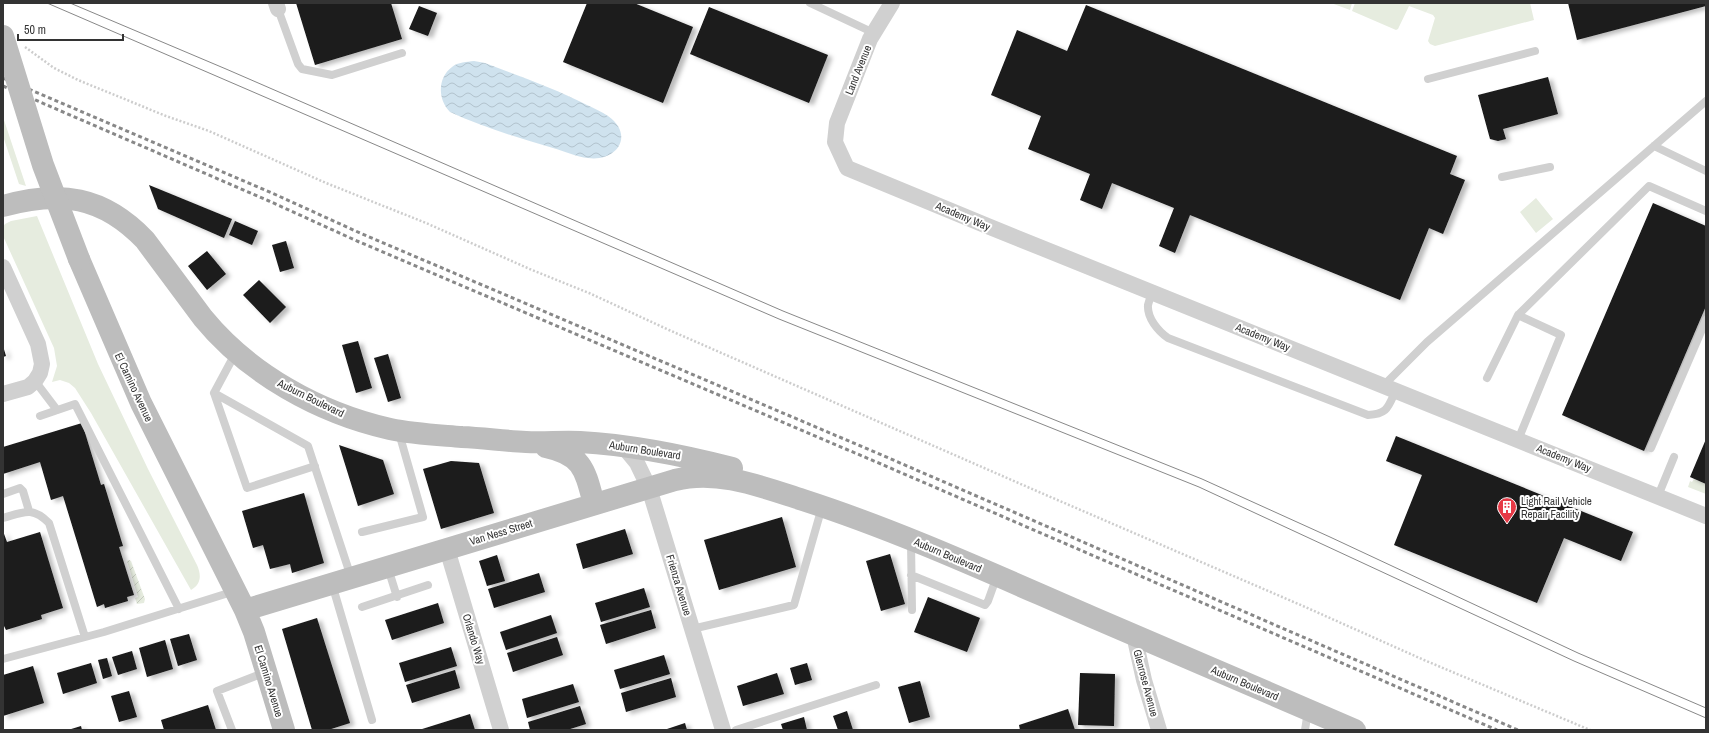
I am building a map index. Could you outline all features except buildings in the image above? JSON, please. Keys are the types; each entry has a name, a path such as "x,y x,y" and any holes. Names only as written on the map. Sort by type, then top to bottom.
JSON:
{"street":[{"name":"Land Avenue","path":"835,142 837,123 862,58 874,33 892,3"},
{"name":"El Camino Avenue","path":"13,41 41,158 79,259 141,403 245,610 284,730"},
{"name":"Academy Way","path":"835,142 847,168 1706,516"},
{"name":"Auburn Boulevard","path":"3,206 30,199 66,197 100,207 112,213 136,230 155,251 213,330 236,352 279,383 324,406 368,423 398,430 525,442 579,442 623,446 668,453 742,470 759,487 822,506 911,539 1134,635 1307,720 1356,730"},
{"path":"3,267 41,354 42,364 40,373 35,381 28,387 3,394"},
{"name":"Auburn Boulevard","path":"525,442 560,450 574,457 583,468 594,504"},
{"name":"Frienza Avenue","path":"623,446 637,463 649,488 723,730"},
{"name":"Van Ness Street","path":"245,610 674,480 697,476 720,477 759,487"},
{"name":"Orlando Way","path":"447,549 501,730"},
{"name":"Glenrose Avenue","path":"1134,635 1143,674 1159,730"}],"lane":[{"path":"810,3 821,5 874,33"},
{"path":"277,6 298,64 302,69 332,75 402,53"},
{"path":"1428,79 1535,51"},
{"path":"1152,292 1148,305 1152,320 1160,332 1168,338 1368,415 1379,414 1387,409 1390,388 1426,342 1706,101"},
{"path":"1654,146 1706,170"},
{"path":"1502,177 1550,167"},
{"path":"1487,378 1518,315 1650,186 1706,211"},
{"path":"1518,315 1561,335 1518,440"},
{"path":"1651,448 1706,320"},
{"path":"236,352 214,394 247,488 315,466"},
{"path":"35,381 57,410"},
{"path":"214,394 308,446 315,466 372,720"},
{"path":"40,416 75,404 179,609"},
{"path":"362,532 423,517 398,430"},
{"path":"1658,496 1674,457"},
{"path":"3,494 20,488 23,491 29,510"},
{"path":"692,629 794,605 822,506"},
{"path":"3,518 29,510 39,514 45,519 52,530 85,637"},
{"path":"911,539 912,610"},
{"path":"388,567 397,597"},
{"path":"911,575 985,605 988,601 997,576"},
{"path":"362,607 397,597 428,585"},
{"path":"3,659 85,637 179,609 235,590"},
{"path":"232,730 217,691 266,672"},
{"path":"736,730 876,685"}],"path":[{"path":"13,41 54,68 78,80 166,116 209,131 326,183 426,223 532,270 583,290 669,330 1032,489 1424,660 1590,730"}],"shaded area":[{"path":"1331,3 1352,3 1350,10"},
{"path":"1355,3 1530,3 1534,20 1435,46 1430,44 1428,41 1435,18 1433,15 1409,6 1398,29 1396,30 1352,11"},
{"path":"3,117 26,186 19,184 3,136"},
{"path":"1536,198 1553,219 1536,233 1520,212"},
{"path":"37,216 98,364 148,469 197,565 200,579 195,588 191,590 91,413 75,388 69,383 60,380 52,382 57,366 54,348 3,236 3,227 5,224 11,221"},
{"path":"1694,479 1706,484 1706,494 1688,487 1690,481 1692,482"},
{"path":"127,561 131,561 145,599 144,603 137,604 135,598 138,597"}],"water":[{"path":"474,61 485,63 536,82 603,113 616,123 620,131 621,139 619,146 607,156 588,158 501,132 450,112 441,95 444,76 454,65"}],"tram line":[{"path":"47,3 779,319 1199,487 1574,661 1706,718"},
{"path":"70,3 226,69 783,311 1202,479 1578,653 1706,708"}],"railway":[{"path":"3,78 272,193 360,233 884,456 1518,730"},
{"path":"3,86 269,201 357,241 881,464 1497,730"}],"place":[{"name":"Light Rail Vehicle Repair Facility","path":"1507,524"}]}
